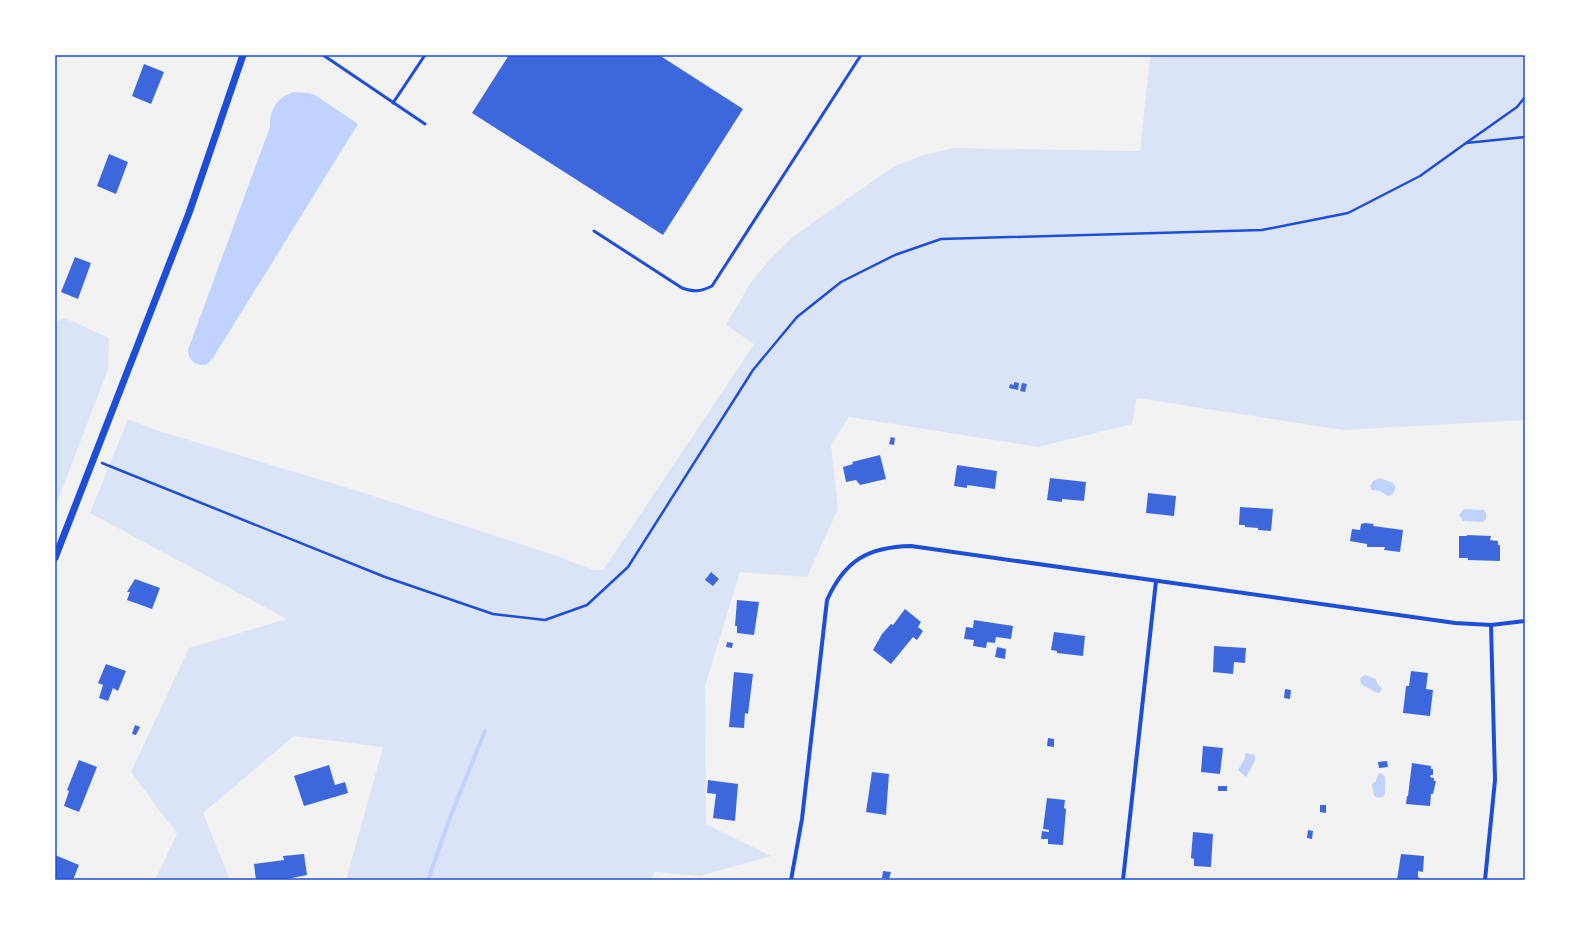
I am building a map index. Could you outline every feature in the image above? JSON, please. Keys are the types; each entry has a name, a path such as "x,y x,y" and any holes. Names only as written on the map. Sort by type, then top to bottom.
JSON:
{"street":[{"path":"55,558 189,213 243,55"},
{"path":"791,880 802,819 827,600 835,583 845,569 859,558 874,550 891,546 912,546 1455,623 1491,625 1525,621"},
{"path":"1123,880 1156,581"},
{"path":"1485,880 1495,780 1491,625"}],"lane":[{"path":"323,55 425,124"},
{"path":"394,103 425,55"},
{"path":"594,231 682,288 694,292 704,290 712,286 861,55"}],"path":[{"path":"92,460 385,577 493,614 545,620 587,605 628,568 753,370 797,317 841,282 895,255 941,240 1262,230 1348,213 1420,176 1517,107 1525,97"},
{"path":"1466,143 1525,137"}],"shaded area":[{"path":"1152,55 1525,55 1525,420 1343,430 1137,398 1132,424 1038,447 849,417 831,444 838,509 807,577 740,572 705,686 706,824 771,856 700,876 655,872 650,880 346,880 383,747 294,736 203,813 230,880 155,880 177,834 131,772 189,648 287,619 90,513 128,419 156,430 361,492 557,556 594,570 603,570 754,344 726,325 751,282 770,259 796,234 895,166 923,155 954,148 1140,151 1150,58"},
{"path":"65,318 109,338 108,369 55,508 55,323"}],"water":[{"path":"294,92 315,95 358,124 213,358 206,365 195,363 189,357 188,350 270,127 271,115 275,105 283,97"},
{"path":"1380,478 1393,483 1396,488 1392,495 1388,496 1380,491 1372,490 1370,487 1373,481"},
{"path":"1464,509 1484,510 1486,513 1486,519 1483,522 1463,521 1459,515"},
{"path":"1365,675 1376,679 1377,683 1382,689 1379,693 1361,684 1360,678"},
{"path":"1245,753 1255,755 1255,761 1246,777 1238,770 1245,758"},
{"path":"1381,773 1385,777 1385,793 1383,797 1379,798 1374,796 1372,784 1376,781 1378,774"}],"building":[{"path":"509,55 659,55 743,109 663,235 472,113"},
{"path":"144,64 164,72 151,104 132,96"},
{"path":"109,154 128,162 116,194 97,186"},
{"path":"75,257 91,263 78,299 61,292"},
{"path":"1014,382 1019,383 1018,390 1009,388 1010,384 1014,385"},
{"path":"1022,383 1027,384 1025,392 1020,391"},
{"path":"891,437 895,438 894,445 889,444"},
{"path":"880,455 886,479 860,485 856,480 846,482 843,467 853,464 852,462"},
{"path":"957,465 997,471 995,489 967,485 967,488 954,486"},
{"path":"1050,478 1086,482 1084,501 1062,499 1062,502 1047,500"},
{"path":"1148,493 1176,496 1174,516 1146,513"},
{"path":"1240,507 1273,509 1271,531 1258,530 1258,528 1239,525"},
{"path":"1361,524 1374,524 1373,526 1403,530 1400,552 1384,550 1385,547 1367,547 1367,544 1350,541 1352,529 1360,530"},
{"path":"1459,536 1491,536 1490,540 1498,541 1498,545 1500,545 1500,561 1468,560 1468,558 1459,558"},
{"path":"711,572 719,579 713,586 705,580"},
{"path":"135,579 160,588 152,609 127,600 130,592 127,592"},
{"path":"737,600 759,602 754,635 737,633 737,626 735,626"},
{"path":"905,609 921,622 918,627 923,631 917,640 913,637 891,664 873,650 882,634 891,624 893,625"},
{"path":"974,620 1013,626 1011,639 996,637 995,643 987,642 986,648 973,646 974,640 964,639 966,627 973,628"},
{"path":"1054,632 1085,636 1083,656 1057,653 1057,651 1051,650"},
{"path":"727,642 733,643 732,648 726,647"},
{"path":"1214,646 1246,648 1245,663 1234,662 1233,674 1213,672"},
{"path":"997,647 1006,649 1005,659 995,657"},
{"path":"106,664 126,671 118,691 113,688 108,701 99,698 103,685 98,683"},
{"path":"1411,671 1428,673 1426,689 1433,690 1430,716 1403,713 1406,686 1409,686"},
{"path":"734,672 753,674 748,714 745,713 744,728 729,727"},
{"path":"1285,689 1291,690 1290,699 1284,698"},
{"path":"135,725 140,727 136,735 132,734"},
{"path":"1048,738 1054,739 1054,747 1047,746"},
{"path":"1203,746 1223,748 1220,774 1201,772"},
{"path":"79,760 97,767 79,812 64,806 69,791 67,790"},
{"path":"1387,761 1388,767 1379,768 1378,762"},
{"path":"1412,763 1431,766 1431,769 1433,769 1433,775 1430,777 1434,778 1434,781 1436,781 1433,794 1431,794 1430,806 1406,804"},
{"path":"329,765 335,785 345,782 348,793 304,806 294,776"},
{"path":"872,772 889,774 886,815 866,812"},
{"path":"708,780 738,784 735,821 713,818 716,794 707,793"},
{"path":"1218,786 1227,786 1227,791 1218,791"},
{"path":"1047,798 1065,800 1064,808 1066,809 1063,845 1048,844 1048,839 1041,839 1042,831 1049,832 1049,830 1043,829"},
{"path":"1320,805 1326,805 1326,813 1320,812"},
{"path":"1308,830 1313,831 1312,839 1307,838"},
{"path":"1193,832 1213,834 1211,867 1194,866 1194,859 1191,858"},
{"path":"304,854 307,875 282,880 256,880 254,864 284,860 283,856"},
{"path":"1401,854 1424,856 1423,872 1418,871 1418,877 1420,880 1397,880"},
{"path":"55,855 79,865 73,880 55,880"},
{"path":"883,871 891,872 889,879 882,878"}],"waterway":[{"path":"428,880 449,820 485,731"}]}
